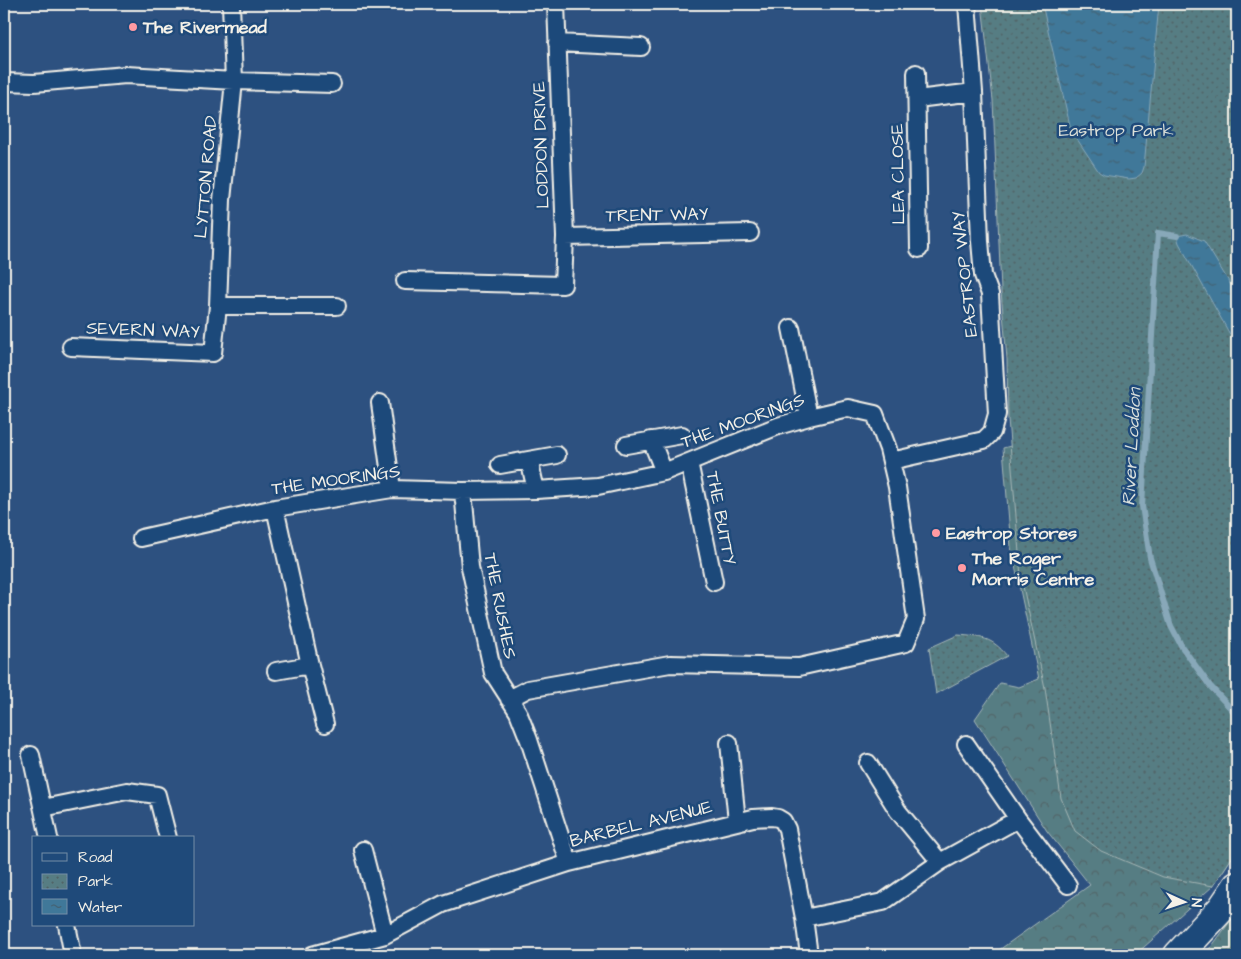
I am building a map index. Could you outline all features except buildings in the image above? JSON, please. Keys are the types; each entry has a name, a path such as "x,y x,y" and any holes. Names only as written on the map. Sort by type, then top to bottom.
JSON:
{"highway":[{"path":"1178,955 1222,908 1237,886"}],"street":[{"name":"LYTTON ROAD","path":"213,353 218,306 222,200 234,81 231,4"},
{"name":"LODDON DRIVE","path":"405,281 563,285 565,237 556,4"},
{"name":"EASTROP WAY","path":"891,461 984,440 992,432 997,414 990,294 983,275 980,241 974,92 967,4"},
{"path":"557,44 641,47"},
{"name":"LEA CLOSE","path":"916,73 919,249"},
{"path":"4,82 34,84 126,75 332,84"},
{"name":"LEA CLOSE","path":"917,99 974,92"},
{"name":"TRENT WAY","path":"565,237 750,233"},
{"path":"218,306 337,306"},
{"path":"791,328 809,417"},
{"name":"SEVERN WAY","path":"71,347 213,353"},
{"path":"380,403 392,489"},
{"name":"THE MOORINGS","path":"141,538 275,508 392,489 463,491 536,490 598,486 664,472 778,426 809,417 848,408 876,414 897,487 916,619 906,643 799,667 670,664 528,689 509,699"},
{"path":"626,445 682,435"},
{"path":"651,440 664,472"},
{"path":"500,465 557,455"},
{"path":"529,460 536,490"},
{"name":"THE BUTTY","path":"690,462 714,582"},
{"name":"THE RUSHES","path":"463,491 470,567 493,673 518,712 569,863"},
{"path":"275,508 325,724"},
{"path":"276,671 310,665"},
{"path":"729,743 737,821"},
{"path":"966,744 1018,819 1068,884"},
{"path":"32,755 49,836"},
{"path":"868,762 898,811 940,862"},
{"path":"43,808 127,791 157,796 167,836"},
{"name":"BARBEL AVENUE","path":"312,955 385,934 443,904 569,863 737,821 772,817 783,822 788,829 809,955"},
{"path":"804,918 883,902 940,862 1018,819"},
{"path":"363,850 385,934"},
{"path":"67,926 73,955"}],"green space":[{"name":"Eastrop Park","path":"982,4 1237,4 1237,850 1213,886 1163,877 1101,851 1075,831 1061,798 1045,688 1021,577 1008,419 1007,359 1001,291 993,100"},
{"path":"1026,442 1237,850 1213,886 1135,955 992,955 1090,885 1047,831 975,719 1000,683 1019,687 1039,679 1011,547 1003,448"},
{"path":"958,635 986,639 996,645 1007,656 936,694 929,648"},
{"path":"1237,912 1237,955 1202,955 1212,946"}],"water":[{"path":"1042,4 1159,4 1144,167 1142,173 1136,178 1129,179 1104,175 1099,172 1071,130"},
{"path":"1187,234 1204,241 1237,295 1237,347 1179,243 1177,236"}],"waterway":[{"name":"River Loddon","path":"1177,236 1158,233 1142,506 1150,558 1171,626 1182,647 1210,686 1237,715"}],"place":[{"name":"The Rivermead","path":"133,27"},
{"name":"Eastrop Stores","path":"936,533"},
{"name":"The Roger Morris Centre","path":"962,568"}]}
